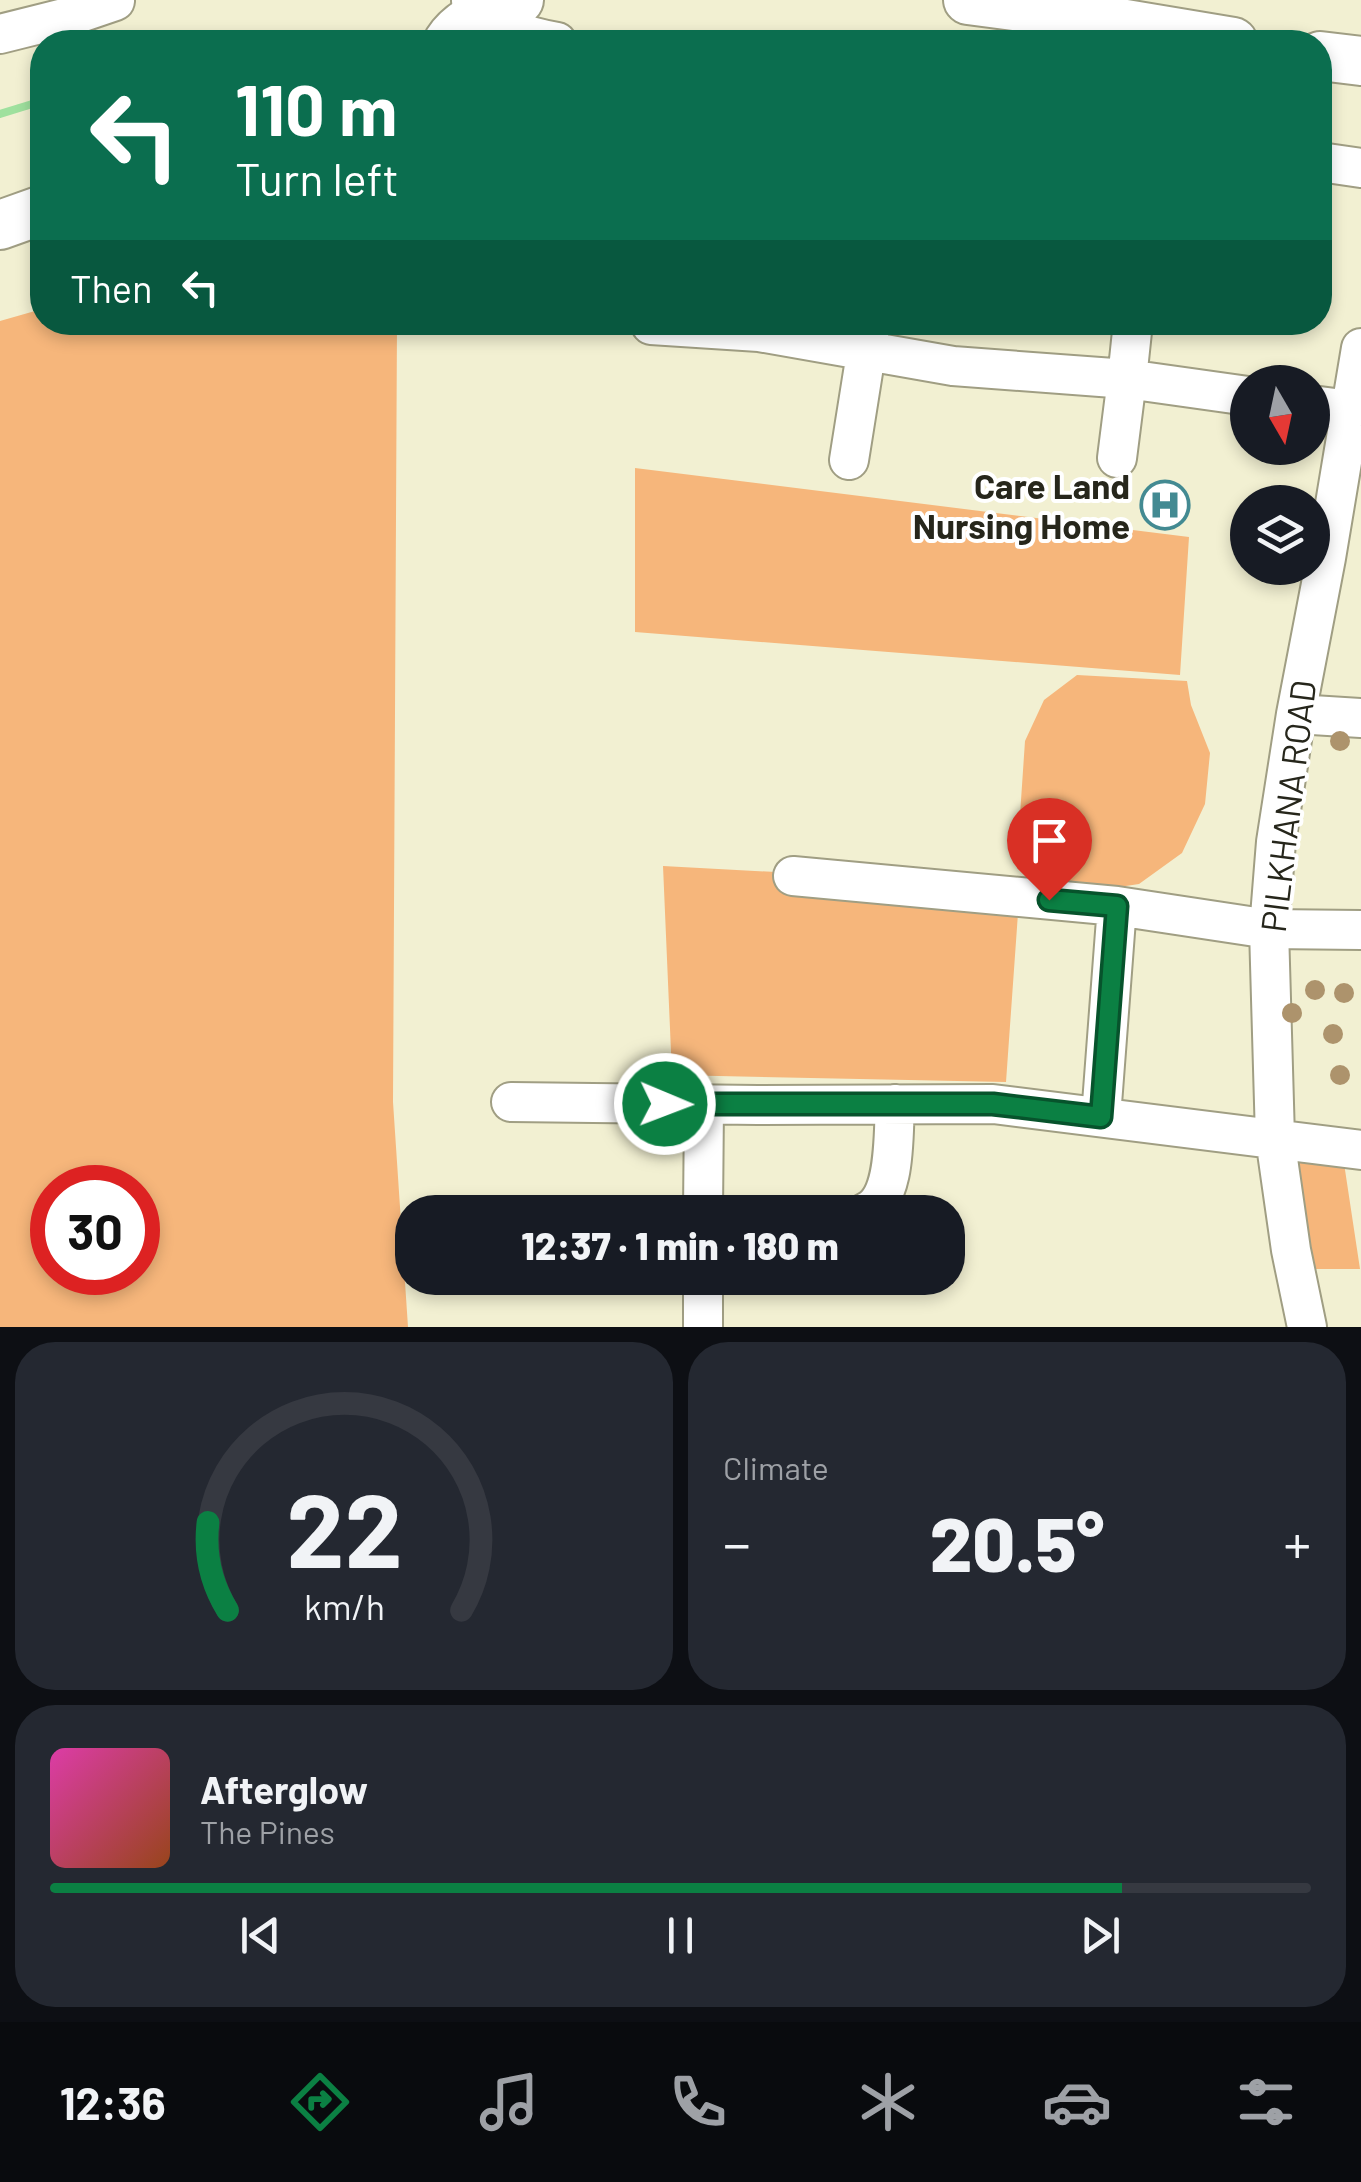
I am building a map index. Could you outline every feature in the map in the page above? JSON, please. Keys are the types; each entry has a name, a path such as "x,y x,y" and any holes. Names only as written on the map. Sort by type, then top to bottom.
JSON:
{"main road":[{"path":"968,0 1161,30"},
{"path":"1332,58 1361,62"},
{"path":"0,225 30,214"}],"street":[{"path":"0,34 123,0"},
{"path":"488,18 515,30"},
{"path":"1332,164 1361,168"},
{"path":"825,335 869,337 953,366 1128,380 1230,394"},
{"path":"1116,458 1132,335"},
{"path":"849,460 869,337"},
{"name":"PILKHANA ROAD","path":"1307,1327 1274,1138 1269,929 1276,842 1296,714 1361,348"},
{"path":"1330,407 1350,410"},
{"path":"1296,714 1361,718"},
{"path":"792,876 1117,906 1269,929 1361,930"},
{"path":"1101,1117 1117,906"},
{"path":"512,1102 993,1104 1361,1150"},
{"path":"704,1104 704,1195"},
{"path":"884,1195 890,1173 895,1104"},
{"path":"703,1295 703,1327"}],"shaded area":[{"path":"30,312 30,335 397,335 393,1102 399,1195 395,1195 395,1295 406,1295 408,1327 0,1327 0,321"},
{"path":"635,468 1189,537 1180,675 635,632"},
{"path":"1077,675 1187,681 1191,705 1210,753 1205,804 1182,853 1139,884 1093,891 1057,890 1031,866 1020,815 1025,741 1044,700"},
{"path":"663,866 1020,885 1006,1082 672,1075"},
{"path":"1284,1146 1342,1150 1360,1269 1309,1269"}],"waterway":[{"path":"0,114 30,105"}],"place":[{"name":"Care Land Nursing Home","path":"1165,505"}],"route":[{"path":"665,1104 993,1104 1101,1117 1117,906 1049,900"}]}
